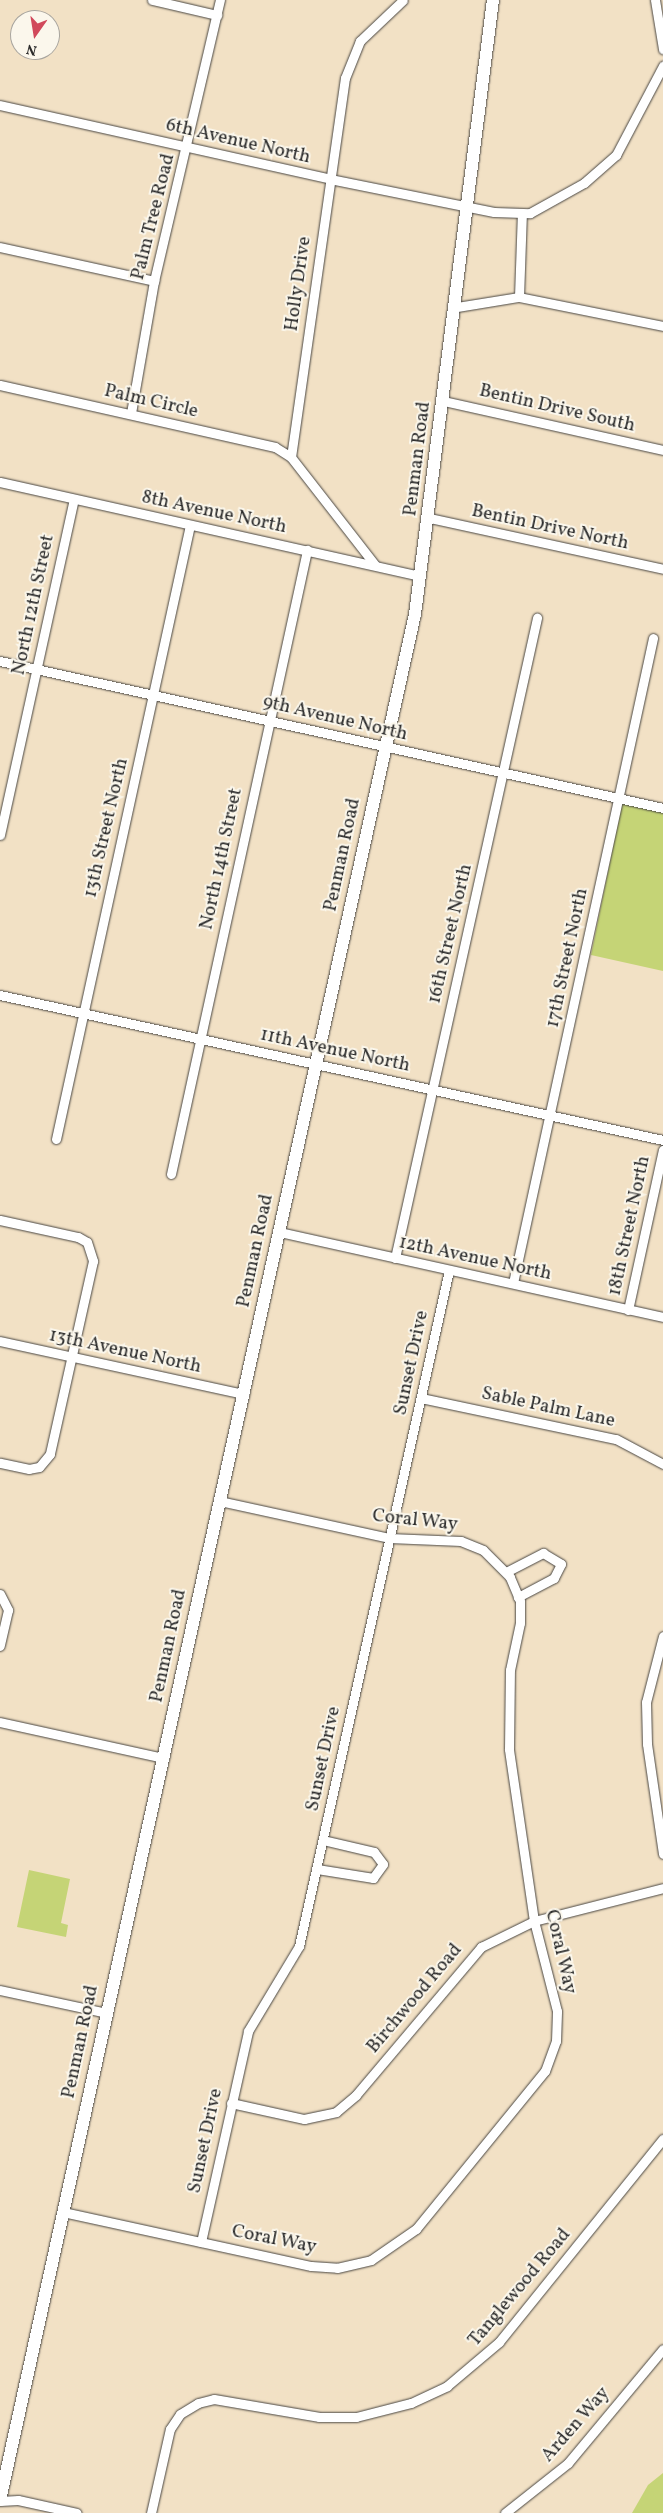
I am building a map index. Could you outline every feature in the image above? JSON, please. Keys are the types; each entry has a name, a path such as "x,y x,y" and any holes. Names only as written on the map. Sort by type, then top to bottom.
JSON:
{"street":[{"path":"152,0 217,15"},
{"name":"Palm Tree Road","path":"131,413 154,280 187,147 220,0"},
{"name":"Holly Drive","path":"291,457 330,179 336,123 351,60 370,28 403,0"},
{"name":"Penman Road","path":"0,2501 317,1064 421,576 457,307 493,0"},
{"path":"655,0 663,49"},
{"name":"6th Avenue North","path":"0,105 330,179 469,207 522,213 538,210 584,183 616,155 663,66"},
{"path":"520,297 522,213"},
{"path":"0,247 154,280"},
{"path":"457,307 520,297 663,326"},
{"name":"Palm Circle","path":"0,385 131,413 274,447 291,457"},
{"name":"Bentin Drive South","path":"444,401 663,450"},
{"path":"291,457 375,565"},
{"name":"8th Avenue North","path":"0,482 421,576"},
{"name":"North 12th Street","path":"0,835 74,499"},
{"name":"Bentin Drive North","path":"430,518 663,569"},
{"name":"13th Street North","path":"56,1139 190,525"},
{"name":"North 14th Street","path":"171,1174 269,720 308,550"},
{"name":"16th Street North","path":"395,1258 537,618"},
{"name":"17th Street North","path":"512,1283 620,796 653,638"},
{"name":"9th Avenue North","path":"0,661 386,747 620,796 663,808"},
{"name":"11th Avenue North","path":"0,995 663,1140"},
{"name":"18th Street North","path":"628,1310 663,1150"},
{"path":"0,1220 78,1238 92,1250 94,1261 46,1461 29,1469 0,1463"},
{"name":"12th Avenue North","path":"280,1232 663,1317"},
{"name":"Sunset Drive","path":"201,2242 231,2103 254,2016 292,1964 299,1946 449,1270"},
{"name":"13th Avenue North","path":"0,1341 244,1394"},
{"name":"Sable Palm Lane","path":"421,1398 616,1439 663,1464"},
{"name":"Coral Way","path":"63,2212 201,2242 337,2268 371,2260 416,2229 532,2088 551,2056 557,2011 534,1920 509,1749 508,1702 520,1623 518,1597 506,1572 483,1550 461,1541 389,1538 220,1501"},
{"path":"506,1572 543,1553 561,1564 554,1578 518,1597"},
{"path":"0,1594 8,1610 0,1646"},
{"path":"663,1636 646,1702 647,1744 663,1854"},
{"path":"0,1722 164,1758"},
{"path":"317,1869 365,1879 373,1878 383,1864 374,1852 323,1840"},
{"name":"Birchwood Road","path":"231,2103 304,2119 336,2112 356,2095 466,1960 499,1935 534,1920 663,1888"},
{"path":"0,1990 107,2013"},
{"name":"Tanglewood Road","path":"150,2513 170,2429 180,2414 198,2403 214,2399 319,2417 356,2416 411,2403 447,2386 499,2342 663,2139"},
{"name":"Arden Way","path":"505,2513 568,2463 663,2349"},
{"path":"0,2501 18,2500 77,2513"}],"green space":[{"path":"622,803 663,812 663,971 591,955"},
{"path":"29,1870 70,1879 61,1923 68,1925 66,1937 17,1927"},
{"path":"663,2473 663,2513 632,2513 648,2485"}]}
